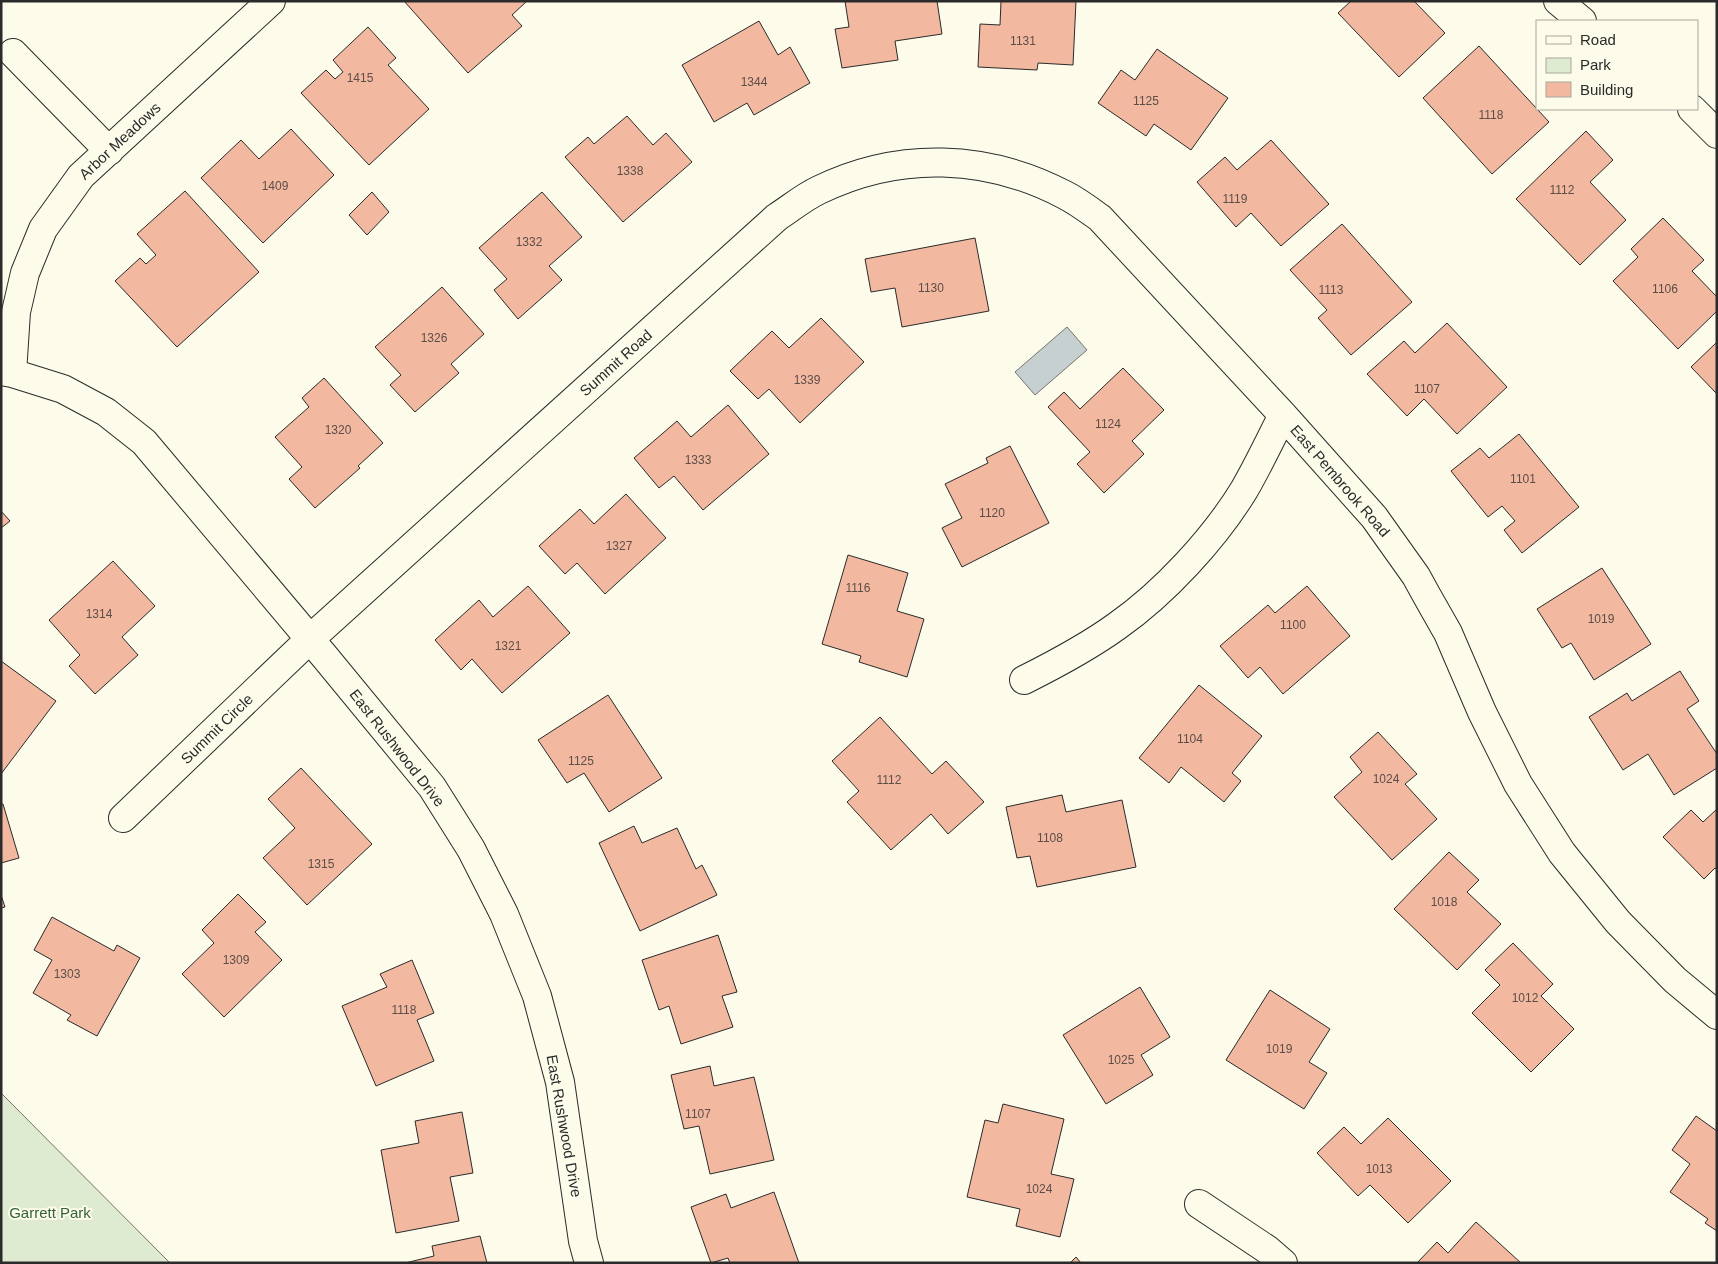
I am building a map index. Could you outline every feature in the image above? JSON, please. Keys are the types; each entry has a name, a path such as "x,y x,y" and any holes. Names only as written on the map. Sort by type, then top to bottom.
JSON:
{"street":[{"name":"Arbor Meadows","path":"6,372 25,273 44,229 81,176 271,1"},
{"path":"1558,1 1581,20"},
{"path":"13,53 109,151"},
{"path":"1693,110 1717,134"},
{"name":"East Pembrook Road","path":"959,162 983,165 1030,179 1067,195 1100,218 1283,415 1374,517 1416,576 1448,633 1482,712 1518,784 1562,853 1618,922 1675,980 1717,1015"},
{"name":"Summit Road","path":"310,639 777,217 818,190 863,172 911,163 959,162"},
{"name":"East Rushwood Drive","path":"6,372 63,389 106,412 144,442 432,787 471,848 504,914 537,996 560,1082 583,1240 589,1263"},
{"path":"1024,680 1063,660 1118,626 1167,584 1211,536 1244,490 1283,415"},
{"name":"Summit Circle","path":"123,818 310,639"},
{"path":"1199,1204 1268,1250 1283,1263"}],"green space":[{"name":"Garrett Park","path":"1,1093 170,1263 1,1263"}],"shaded area":[{"path":"1067,327 1087,350 1035,395 1015,372"}],"building":[{"path":"404,1 527,1 512,15 522,26 468,73"},
{"path":"845,1 937,1 942,34 895,41 898,60 842,68 835,29 849,27"},
{"path":"1001,1 1076,1 1073,65 1038,63 1037,70 978,67 980,24 1000,25"},
{"path":"1351,1 1414,1 1445,33 1399,77 1338,13"},
{"path":"759,21 778,55 790,47 810,83 754,115 747,103 714,122 682,65"},
{"path":"368,27 396,58 388,65 429,109 369,165 301,93 326,70 335,79 343,72 333,60"},
{"path":"1479,46 1549,122 1492,174 1423,98"},
{"path":"1157,49 1228,98 1191,150 1154,124 1146,136 1098,103 1121,70 1135,80"},
{"path":"627,116 653,145 666,133 692,162 623,222 565,157 588,137 594,144"},
{"path":"291,129 334,175 263,243 201,178 241,140 259,159"},
{"path":"1586,131 1613,160 1590,182 1626,220 1580,265 1516,199"},
{"path":"1271,140 1329,204 1281,246 1251,213 1236,227 1197,182 1225,157 1237,170"},
{"path":"185,191 259,272 177,347 115,281 140,258 146,264 156,255 137,234"},
{"path":"372,192 389,212 367,235 349,215"},
{"path":"542,192 582,237 549,266 562,280 518,319 494,290 507,279 479,248"},
{"path":"1663,218 1704,260 1692,271 1717,297 1717,311 1678,349 1613,281 1638,257 1631,249"},
{"path":"1342,224 1412,302 1351,355 1318,318 1327,310 1290,270"},
{"path":"975,238 989,311 902,327 895,288 871,292 865,259"},
{"path":"442,287 484,334 451,364 459,373 415,412 390,385 401,375 375,347"},
{"path":"821,318 864,362 800,423 769,389 758,399 730,371 772,331 789,348"},
{"path":"1447,323 1507,387 1457,434 1424,399 1407,416 1367,374 1404,341 1415,353"},
{"path":"1717,342 1717,394 1691,367"},
{"path":"1123,368 1164,410 1132,441 1144,454 1104,493 1077,464 1090,452 1048,407 1064,392 1080,409"},
{"path":"324,378 383,443 358,466 360,468 315,508 289,479 302,467 275,437 309,407 302,398"},
{"path":"728,405 769,454 703,510 674,476 659,488 634,458 677,421 691,437"},
{"path":"1519,434 1579,507 1522,553 1504,530 1515,521 1502,506 1488,517 1451,471 1480,448 1489,458"},
{"path":"1010,446 1049,523 962,567 942,528 962,518 945,484 988,463 986,458"},
{"path":"626,494 666,538 605,594 577,563 565,574 539,546 580,509 594,524"},
{"path":"1,511 10,521 1,528"},
{"path":"848,555 908,573 897,611 924,619 907,677 859,662 861,656 822,644"},
{"path":"113,561 155,606 122,637 138,655 95,694 69,666 80,655 49,620"},
{"path":"1602,568 1651,644 1594,680 1571,643 1562,648 1537,609"},
{"path":"528,586 570,633 502,693 472,659 461,670 435,640 479,600 493,617"},
{"path":"1307,586 1350,636 1283,694 1260,667 1248,678 1220,646 1268,605 1275,613"},
{"path":"1,661 56,701 1,774"},
{"path":"1680,671 1699,701 1687,709 1717,754 1717,768 1674,795 1648,754 1623,770 1589,717 1627,693 1632,701"},
{"path":"1199,685 1262,736 1232,773 1241,781 1224,802 1181,767 1169,783 1139,758"},
{"path":"608,695 662,778 609,812 584,773 567,783 538,740"},
{"path":"880,717 932,774 946,761 984,802 948,834 931,814 891,850 847,802 859,791 832,761"},
{"path":"1378,732 1417,774 1405,784 1437,819 1392,860 1334,797 1362,772 1350,757"},
{"path":"301,768 372,844 307,905 263,858 295,828 268,799"},
{"path":"1062,795 1066,812 1122,800 1136,867 1037,887 1030,856 1017,858 1006,807"},
{"path":"1,804 3,804 19,858 1,863"},
{"path":"1717,809 1717,870 1715,868 1704,879 1663,837 1691,810 1703,822"},
{"path":"634,826 642,843 677,828 696,869 702,865 717,895 640,931 599,843"},
{"path":"1449,852 1479,880 1467,892 1501,924 1457,970 1394,909"},
{"path":"238,894 266,922 255,932 282,960 224,1017 182,974 214,943 202,930"},
{"path":"1,895 5,907 1,908"},
{"path":"52,917 114,951 117,945 140,958 97,1036 67,1020 71,1015 33,993 52,960 34,950"},
{"path":"718,935 737,992 722,996 733,1027 681,1044 669,1006 659,1010 642,960"},
{"path":"1513,943 1553,984 1541,996 1574,1029 1531,1072 1472,1013 1500,985 1485,970"},
{"path":"412,960 434,1013 417,1020 434,1061 376,1086 342,1006 387,987 380,974"},
{"path":"1140,987 1170,1037 1141,1055 1153,1075 1106,1104 1063,1035"},
{"path":"1270,990 1330,1029 1309,1062 1327,1073 1304,1109 1226,1060"},
{"path":"710,1066 714,1086 754,1077 774,1160 710,1174 699,1126 684,1129 671,1075"},
{"path":"1003,1104 1064,1119 1051,1174 1074,1179 1060,1237 1016,1226 1020,1209 967,1197 985,1120 998,1123"},
{"path":"462,1112 473,1173 450,1177 459,1221 396,1233 381,1150 419,1143 415,1121"},
{"path":"1696,1116 1717,1131 1717,1231 1705,1223 1708,1219 1670,1192 1690,1164 1672,1150"},
{"path":"1388,1118 1451,1181 1408,1223 1370,1185 1358,1196 1317,1153 1344,1127 1361,1144"},
{"path":"774,1192 799,1263 730,1263 728,1258 711,1263 691,1207 726,1194 731,1208"},
{"path":"1476,1222 1521,1263 1417,1263 1437,1242 1448,1253"},
{"path":"480,1236 487,1263 405,1263 434,1256 432,1246"},
{"path":"1076,1257 1081,1263 1070,1263"}]}
